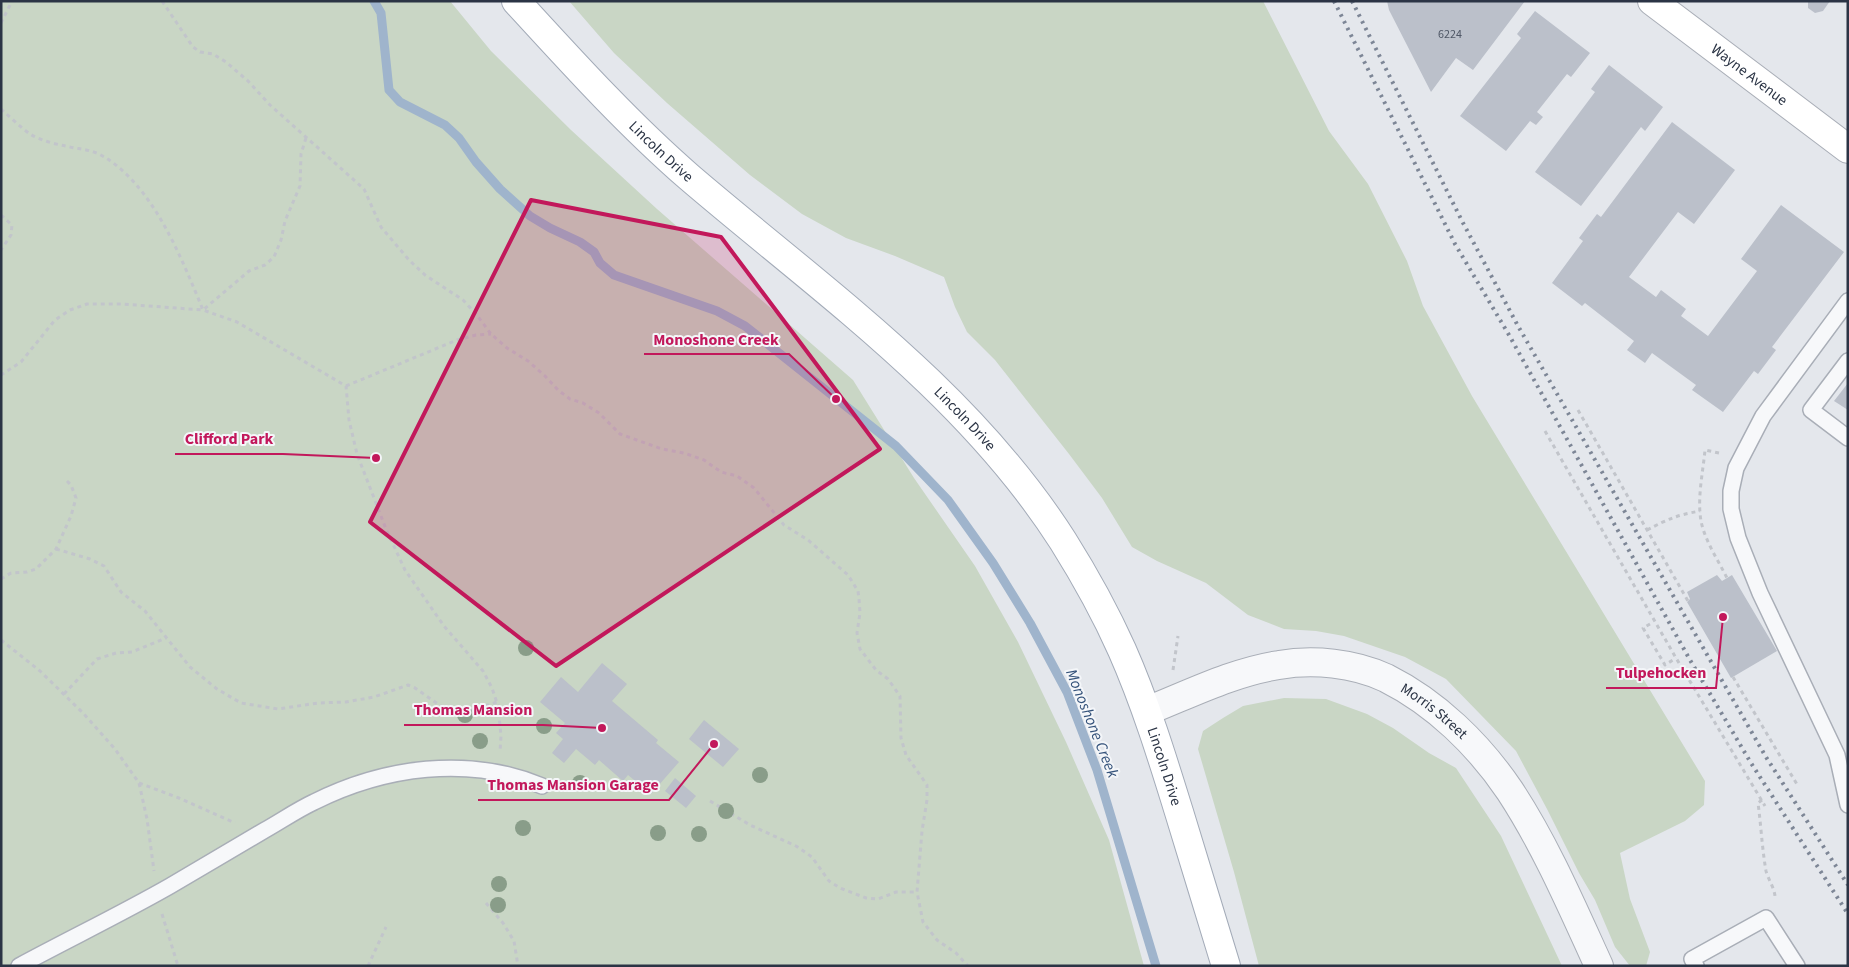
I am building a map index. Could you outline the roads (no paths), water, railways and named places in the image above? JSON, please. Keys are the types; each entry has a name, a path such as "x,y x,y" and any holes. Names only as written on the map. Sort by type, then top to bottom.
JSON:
{"main road":[{"name":"Lincoln Drive","path":"516,1 573,63 686,174 913,365 953,404 994,449 1061,539 1093,592 1121,648 1147,711 1226,966"},
{"name":"Wayne Avenue","path":"1652,1 1848,149"}],"street":[{"name":"Morris Street","path":"1147,711 1256,670 1304,662 1328,663 1356,669 1385,678 1417,696 1444,716 1471,741 1491,765 1528,819 1549,858 1599,966"}],"lane":[{"path":"1848,302 1763,416 1746,445 1736,468 1731,490 1731,509 1738,538 1749,568 1837,755 1848,805"},
{"path":"1848,361 1811,410 1848,438"},
{"path":"19,966 156,894 314,802 353,786 390,775 428,768 467,768 520,777 542,786"},
{"path":"1696,966 1692,959 1766,918 1797,966"}],"waterway":[{"name":"Monoshone Creek","path":"374,1 381,13 389,90 400,102 445,125 459,138 476,162 500,189 530,216 580,242 594,252 600,263 614,275 717,311 745,326 896,446 948,500 993,563 1030,623 1067,692 1097,770 1156,966"}],"railway":[{"path":"1334,1 1455,244 1509,335 1690,660 1751,763 1848,914"},
{"path":"1352,1 1462,221 1518,326 1766,757 1848,885"}],"place":[{"name":"Monoshone Creek","path":"836,399"},
{"name":"Clifford Park","path":"376,458"},
{"name":"Tulpehocken","path":"1723,617"},
{"name":"Thomas Mansion","path":"602,728"},
{"name":"Thomas Mansion Garage","path":"714,744"}]}
